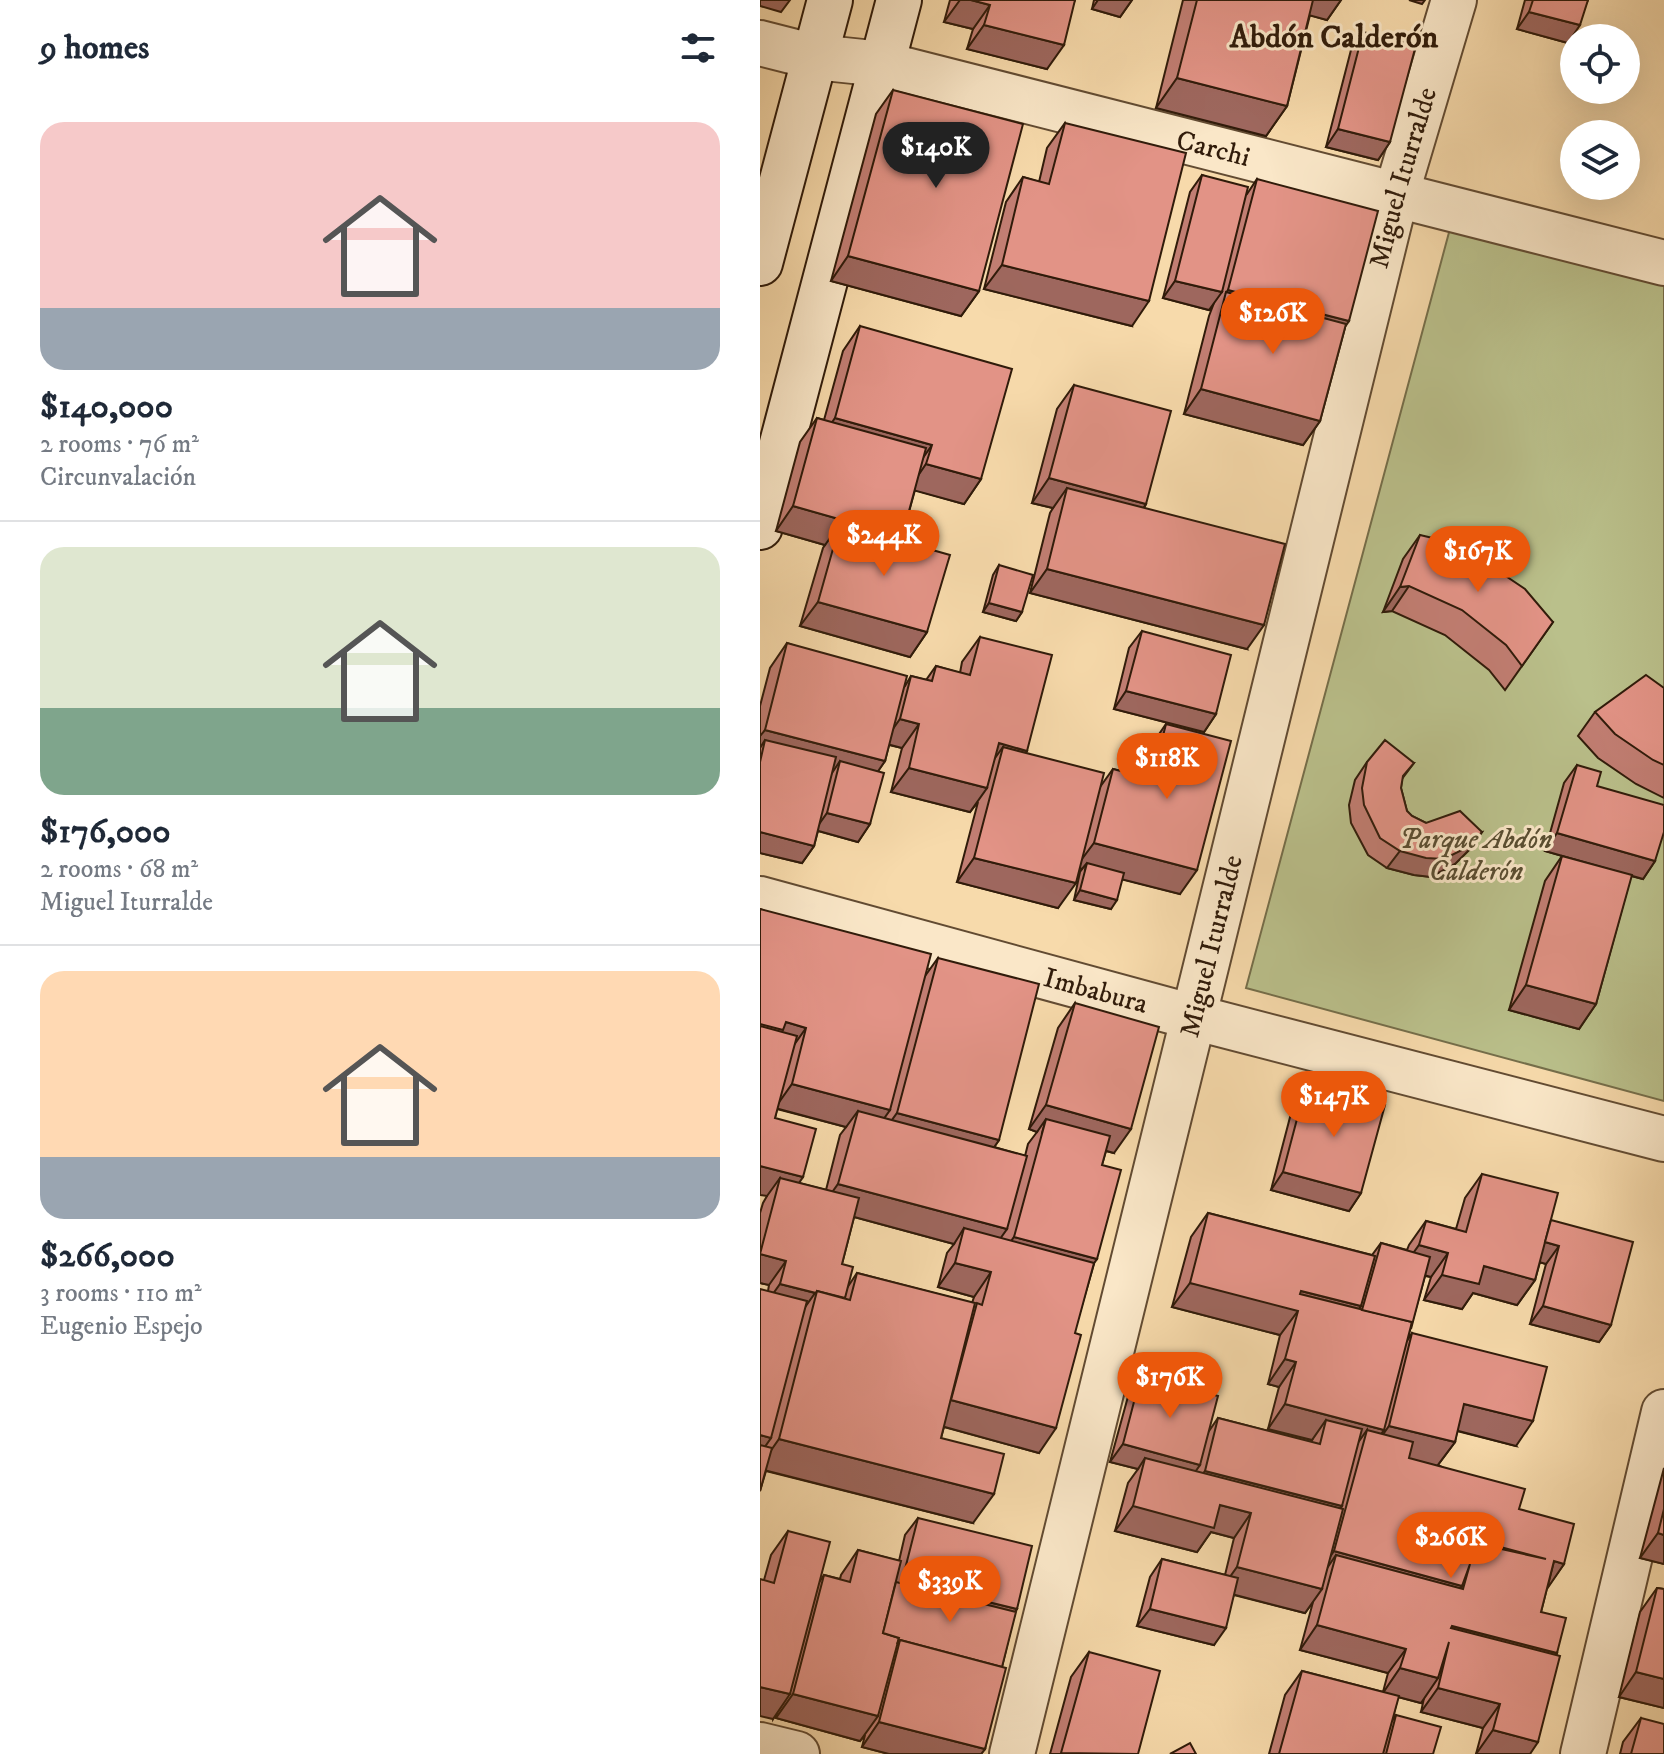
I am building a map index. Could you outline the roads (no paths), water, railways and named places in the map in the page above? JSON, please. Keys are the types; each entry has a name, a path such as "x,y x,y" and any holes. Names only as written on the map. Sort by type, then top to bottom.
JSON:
{"street":[{"path":"760,263 830,0"},
{"path":"760,527 899,0"},
{"name":"Miguel Iturralde","path":"1012,1754 1396,195 1454,0"},
{"name":"Carchi","path":"760,43 815,57 882,64 1664,263"},
{"name":"Imbabura","path":"760,899 1193,1017 1664,1139"},
{"path":"1583,1754 1664,1412"},
{"path":"760,1745 797,1754"}],"district":[{"name":"Abdón Calderón","path":"1334,38"}],"park label":[{"name":"Parque Abdón Calderón","path":"1476,855"}]}
